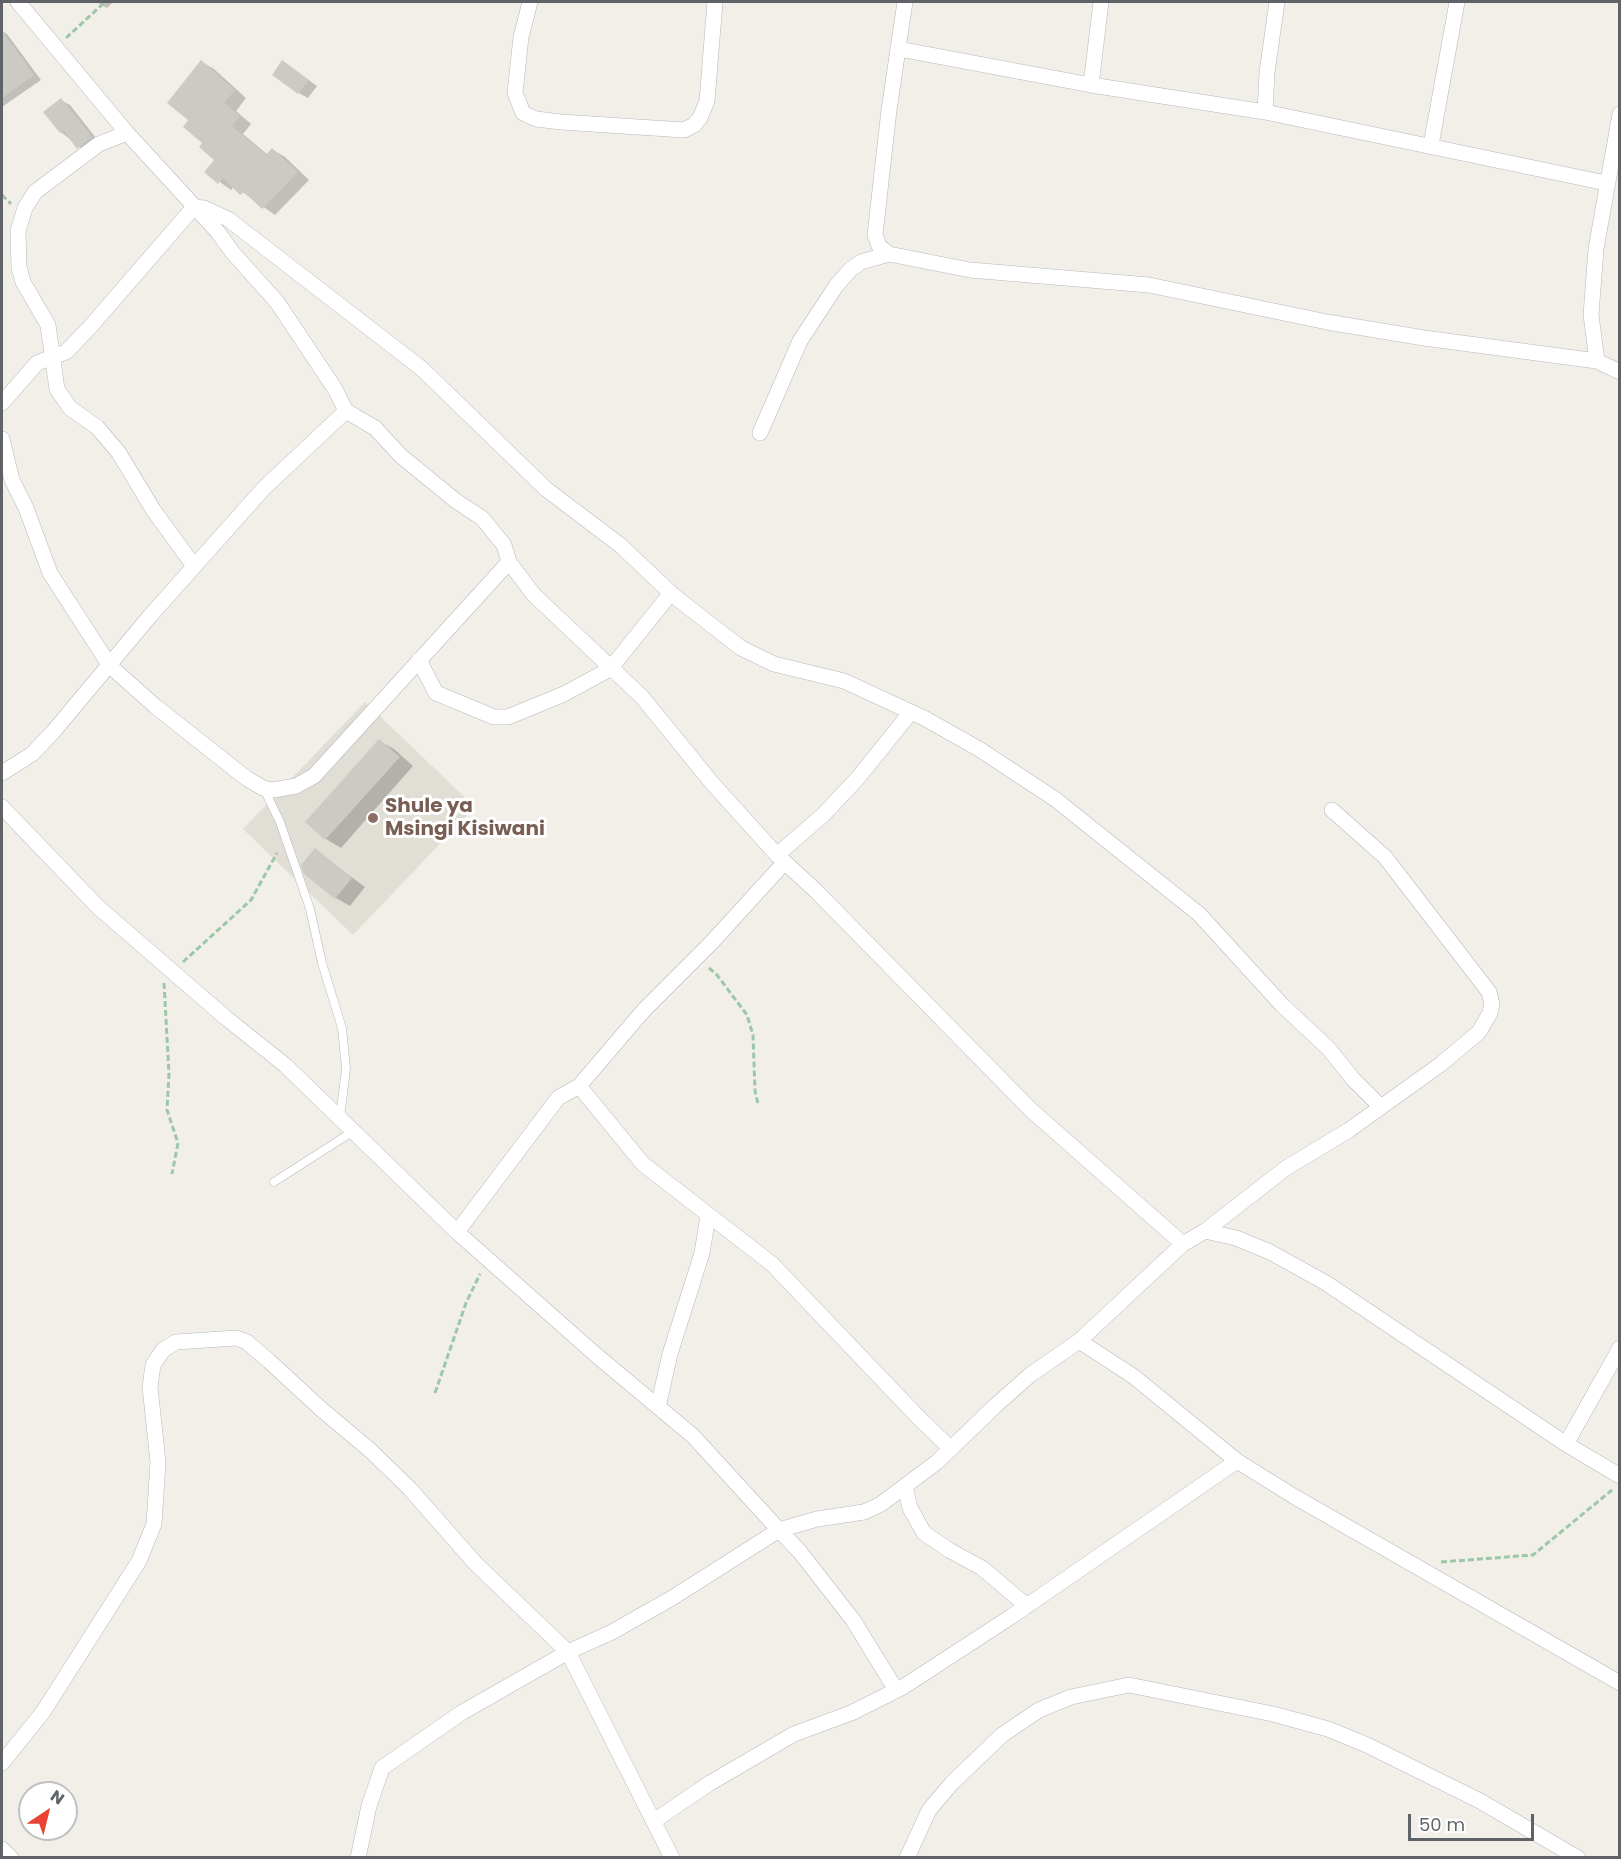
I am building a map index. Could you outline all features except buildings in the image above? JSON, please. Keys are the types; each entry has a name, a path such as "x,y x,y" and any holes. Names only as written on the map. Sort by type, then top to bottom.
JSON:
{"street":[{"path":"18,2 127,133 277,302 335,389 346,411 375,428 401,456 456,501 482,518 504,545 509,562 534,595 642,697 719,791 781,859 816,891 1031,1110 1183,1244"},
{"path":"530,2 521,36 515,93 523,112 536,119 561,122 684,130 694,125 700,118 708,101 715,2"},
{"path":"889,254 879,246 875,235 905,2"},
{"path":"1091,85 1101,2"},
{"path":"1265,112 1267,72 1277,2"},
{"path":"1431,144 1457,2"},
{"path":"899,49 1091,85 1265,112 1431,144 1606,183"},
{"path":"1597,361 1591,315 1596,249 1620,114"},
{"path":"127,133 99,144 35,192 25,208 18,231 20,267 23,282 48,325 57,389 70,408 97,428 119,453 154,511 194,566"},
{"path":"2,403 37,363 53,355 66,352 114,302 194,207"},
{"path":"194,207 204,208 228,219 421,368 546,489 620,545 671,593 741,648 774,664 844,681 911,712 979,749 1055,799 1199,914 1282,1005 1329,1049 1353,1079 1381,1107"},
{"path":"760,433 800,341 836,286 851,269 861,262 889,254 970,270 1149,285 1327,322 1424,339 1597,361 1620,372"},
{"path":"2,773 32,754 110,666 150,616 264,489 346,411"},
{"path":"2,439 12,480 26,508 50,573 110,666 246,778 264,788 273,790 296,786 314,776 509,562"},
{"path":"419,660 436,693 494,717 508,717 610,669 671,593"},
{"path":"457,1232 558,1098 579,1086 644,1010 696,958 781,859 857,779 911,712"},
{"path":"2,807 99,907 285,1065 339,1120 457,1232 693,1436 779,1530 853,1620 896,1690"},
{"path":"358,1857 369,1806 382,1768 461,1713 568,1652 612,1632 672,1598 779,1530 817,1519 864,1512 881,1504 951,1449 1030,1375 1079,1341 1183,1244 1204,1231 1286,1168 1349,1130 1440,1064 1479,1032 1492,1004 1490,992 1384,857 1332,810"},
{"path":"579,1086 643,1164 772,1264 951,1449"},
{"path":"657,1407 670,1354 702,1253 708,1216"},
{"path":"1204,1231 1236,1238 1270,1252 1317,1278 1566,1444 1620,1476"},
{"path":"2,1762 43,1712 139,1561 154,1524 158,1462 150,1387 153,1365 163,1350 176,1342 226,1337 247,1342 379,1459 410,1489 476,1564 568,1652 672,1857"},
{"path":"1079,1341 1133,1376 1237,1461 1295,1497 1620,1683"},
{"path":"1566,1444 1620,1348"},
{"path":"654,1821 710,1783 794,1734 850,1713 896,1690 1027,1606 1237,1461"},
{"path":"905,1486 910,1508 924,1533 941,1546 982,1568 1027,1606"},
{"path":"906,1857 930,1810 952,1782 1002,1735 1039,1710 1071,1697 1104,1688 1128,1685 1273,1714 1328,1729 1367,1745 1480,1801 1578,1857"},
{"path":"2,1849 11,1857"}],"lane":[{"path":"264,788 280,822 310,909 317,944 342,1028 346,1070 339,1120"},
{"path":"274,1182 352,1132"}],"path":[{"path":"56,48 105,2"},
{"path":"172,1174 178,1143 167,1110 169,1074 163,985 170,968 193,954 251,900 279,848 286,842"},
{"path":"696,958 717,975 747,1015 753,1035 755,1091 758,1104"},
{"path":"435,1393 466,1303 488,1259"},
{"path":"1416,1565 1533,1555 1620,1484"}],"shaded area":[{"path":"365,702 475,807 353,935 243,829"}],"place":[{"name":"Shule ya Msingi Kisiwani","path":"373,818"}]}
